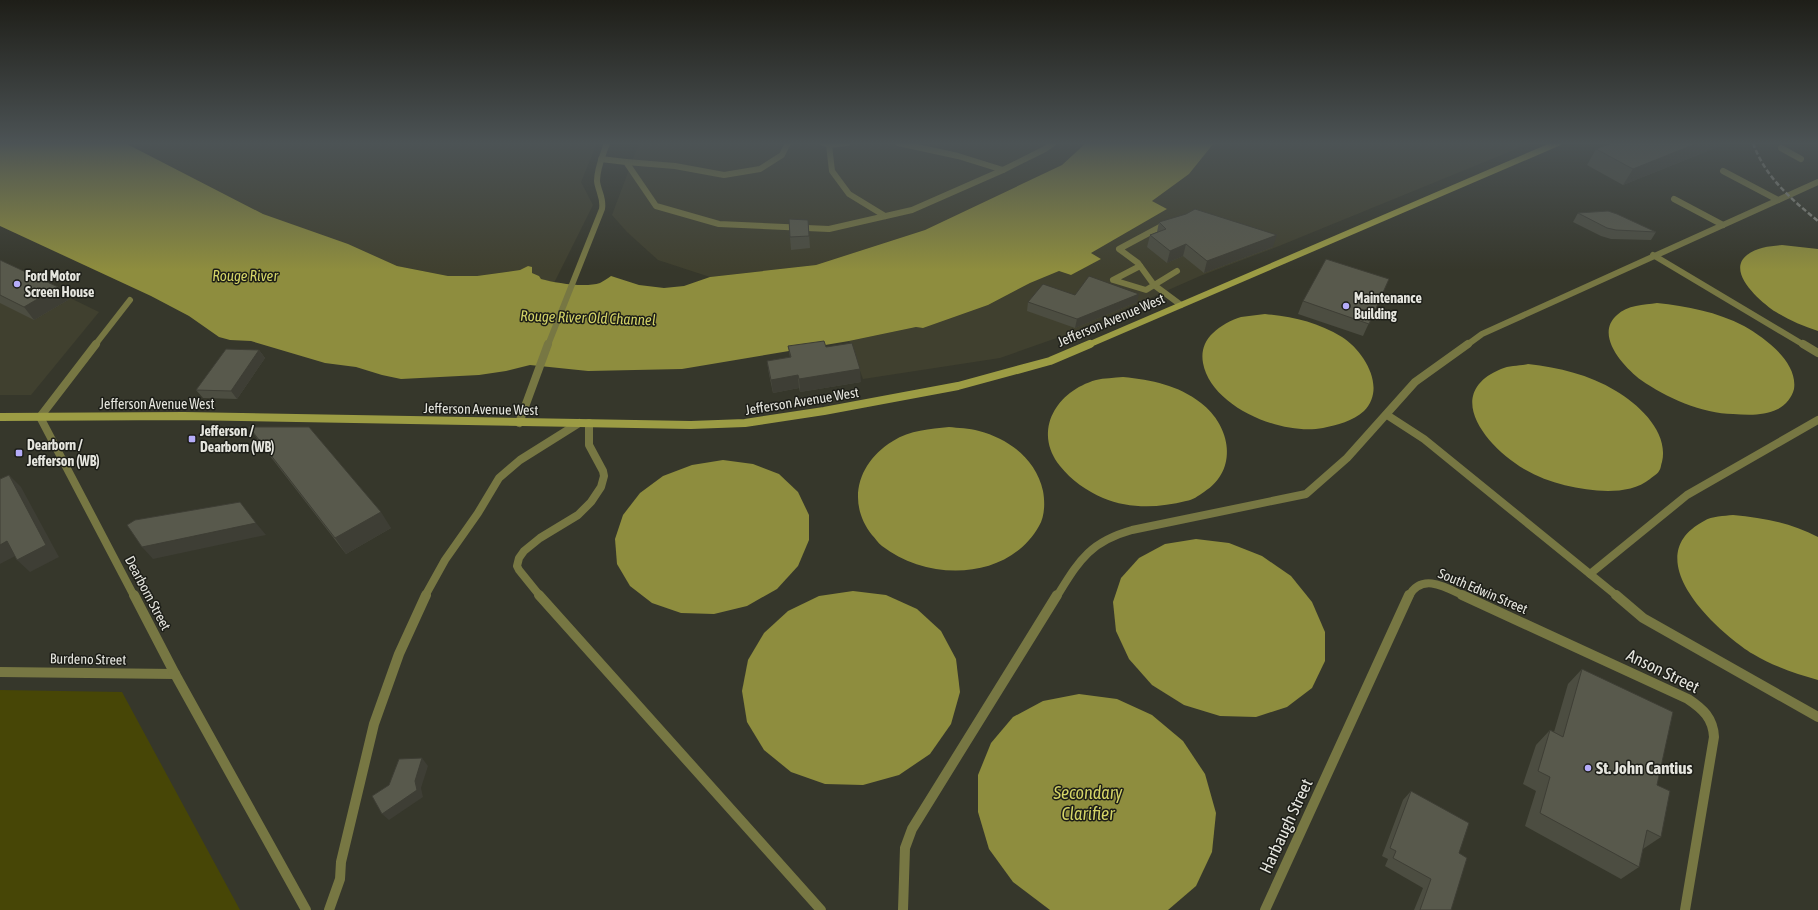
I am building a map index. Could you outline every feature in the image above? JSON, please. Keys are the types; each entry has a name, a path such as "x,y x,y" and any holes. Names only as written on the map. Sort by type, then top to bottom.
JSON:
{"main road":[{"name":"Jefferson Avenue West","path":"0,417 184,416 691,426 745,424 958,386 1050,361 1459,185"}],"street":[{"path":"519,422 532,384 595,227 604,200 598,185"},
{"path":"642,185 656,206 719,224 829,229 912,210 968,185"},
{"path":"843,185 849,194 885,216"},
{"path":"1750,185 1778,200"},
{"path":"903,910 905,848 912,829 1077,564 1088,551 1102,540 1126,531 1306,494 1347,458 1415,382 1482,334 1810,185"},
{"path":"1674,199 1723,225"},
{"path":"1175,223 1160,227 1119,249 1140,266 1154,285 1180,305"},
{"path":"1654,256 1818,353"},
{"path":"1140,266 1113,280 1146,290 1177,271"},
{"path":"40,417 130,300"},
{"path":"1386,415 1424,439 1643,618 1818,717"},
{"name":"Dearborn Street","path":"40,417 175,674 306,910"},
{"path":"1590,574 1687,495 1818,420"},
{"path":"329,910 340,879 341,862 374,724 399,654 426,595 445,560 478,513 499,478 530,453 584,423 589,446 602,471 603,480 585,510 573,520 535,542 525,550 518,558 517,568 523,577 821,910"},
{"name":"South Edwin Street","path":"1336,755 1410,594 1424,582 1446,588 1600,658"},
{"name":"Anson Street","path":"1600,658 1700,706 1709,716 1714,726 1714,737 1685,910"},
{"name":"Burdeno Street","path":"0,672 175,674"},
{"name":"Harbaugh Street","path":"1265,910 1336,755"}],"shaded area":[{"path":"208,185 583,185 593,205 554,283 541,279 539,276 532,273 528,266 520,270 477,276 448,276 397,266 361,250 263,214"},
{"path":"623,185 1019,185 925,230 816,265 710,277 658,260 627,232 612,215"},
{"path":"1173,185 1427,185 1279,246 1200,276 1071,333 1000,358 863,379 849,341 916,327 923,328 988,305 1030,283 1059,271 1071,275 1101,259 1091,253 1167,209 1152,201"},
{"path":"0,264 99,312 31,395 0,395"},
{"path":"0,690 122,692 240,910 0,910"}],"water":[{"name":"Rouge River","path":"0,185 208,185 263,214 348,244 397,266 448,276 477,276 520,270 528,266 532,267 532,273 539,276 541,279 562,283 579,285 594,284 600,283 611,276 639,285 664,288 684,286 710,277 816,265 925,230 1019,185 1173,185 1152,201 1167,209 1091,253 1101,259 1071,275 1059,271 1030,283 988,305 923,328 916,327 849,341 682,369 588,371 530,365 506,371 479,375 401,379 356,367 325,363 251,341 230,340 219,337 189,316 151,296 0,226"},
{"path":"1782,245 1818,249 1818,331 1791,320 1770,308 1762,302 1743,278 1740,270 1741,262 1747,255 1768,246"},
{"path":"1657,303 1713,313 1744,326 1761,337 1778,352 1791,369 1794,379 1794,389 1792,395 1784,405 1767,413 1750,415 1721,413 1697,408 1661,392 1641,380 1627,367 1614,350 1610,341 1609,332 1611,323 1621,312 1636,306"},
{"path":"1265,314 1296,319 1314,324 1333,332 1350,343 1365,361 1373,381 1371,402 1364,411 1350,420 1323,428 1306,429 1288,427 1269,423 1251,415 1234,405 1219,393 1209,379 1203,363 1202,355 1205,343 1219,328 1233,320 1241,317"},
{"path":"1528,364 1563,370 1595,380 1616,391 1634,404 1651,421 1657,430 1661,441 1663,451 1662,462 1657,474 1641,485 1625,490 1608,491 1576,488 1544,479 1510,460 1485,435 1476,420 1472,406 1474,392 1483,380 1501,369"},
{"path":"1123,377 1164,384 1183,392 1201,403 1219,424 1224,435 1227,448 1223,472 1215,483 1198,496 1189,500 1155,506 1134,506 1113,502 1080,485 1060,466 1052,452 1048,439 1049,426 1053,414 1060,403 1070,393 1082,385 1099,379"},
{"path":"949,427 979,431 1001,439 1011,445 1028,460 1034,469 1043,491 1044,509 1039,526 1025,544 1008,557 988,566 966,570 944,570 922,566 901,558 882,546 872,535 864,522 859,509 858,496 864,471 871,460 881,450 906,434 935,428"},
{"path":"723,460 753,464 779,474 798,492 809,515 809,540 798,566 777,589 747,606 714,614 681,613 652,603 630,586 617,564 615,539 623,515 640,493 663,476 692,465"},
{"path":"1733,515 1777,522 1798,528 1818,537 1818,680 1785,669 1753,654 1737,643 1720,628 1703,611 1689,592 1680,573 1678,554 1685,536 1707,519 1718,516"},
{"path":"1196,539 1229,543 1262,556 1291,576 1312,602 1325,632 1325,661 1312,688 1287,707 1256,717 1220,716 1184,705 1152,685 1129,659 1116,631 1113,602 1121,578 1139,558 1165,544"},
{"path":"853,591 886,595 917,609 941,631 956,659 960,692 951,724 930,754 899,775 863,785 825,784 791,772 764,750 747,722 742,691 748,660 764,633 788,611 819,596"},
{"name":"Secondary Clarifier","path":"1079,694 1117,699 1152,715 1183,741 1205,774 1216,813 1212,852 1196,886 1168,910 1050,910 1013,882 989,849 978,812 978,775 991,743 1013,717 1043,701"}],"building":[{"path":"1195,209 1277,235 1207,261 1186,244 1170,251 1150,235 1166,229 1159,222 1186,214"},
{"path":"1608,211 1656,232 1616,230 1607,228 1578,213"},
{"path":"789,219 808,220 809,236 790,237"},
{"name":"Maintenance Building","path":"1326,259 1389,279 1369,324 1303,301"},
{"path":"0,260 58,287 24,307 0,295"},
{"path":"1089,276 1139,294 1077,319 1028,302 1043,284 1075,295"},
{"path":"824,341 826,347 852,343 860,369 799,379 798,375 771,380 767,361 791,357 788,346"},
{"path":"226,349 259,350 231,391 196,390"},
{"path":"249,427 309,427 381,512 335,538"},
{"path":"9,475 46,545 17,560 7,541 0,545 0,479"},
{"path":"240,502 256,523 142,547 127,525 135,520"},
{"name":"St. John Cantius","path":"1582,669 1673,712 1657,785 1670,791 1661,837 1647,830 1639,867 1540,813 1550,777 1538,771 1550,730 1563,737"},
{"path":"422,758 415,781 417,790 382,814 372,796 389,785 399,759"},
{"path":"1411,791 1469,823 1459,853 1467,858 1451,910 1420,910 1431,879 1393,858 1396,851 1390,848"}],"railway":[{"path":"1780,185 1789,196 1818,221"}],"place":[{"name":"Ford Motor Screen House","path":"17,284"},
{"name":"Maintenance Building","path":"1346,306"},
{"name":"Jefferson / Dearborn (WB)","path":"192,439"},
{"name":"Dearborn / Jefferson (WB)","path":"19,453"},
{"name":"St. John Cantius","path":"1588,768"}],"water label":[{"name":"Rouge River Old Channel","path":"588,318"}]}
